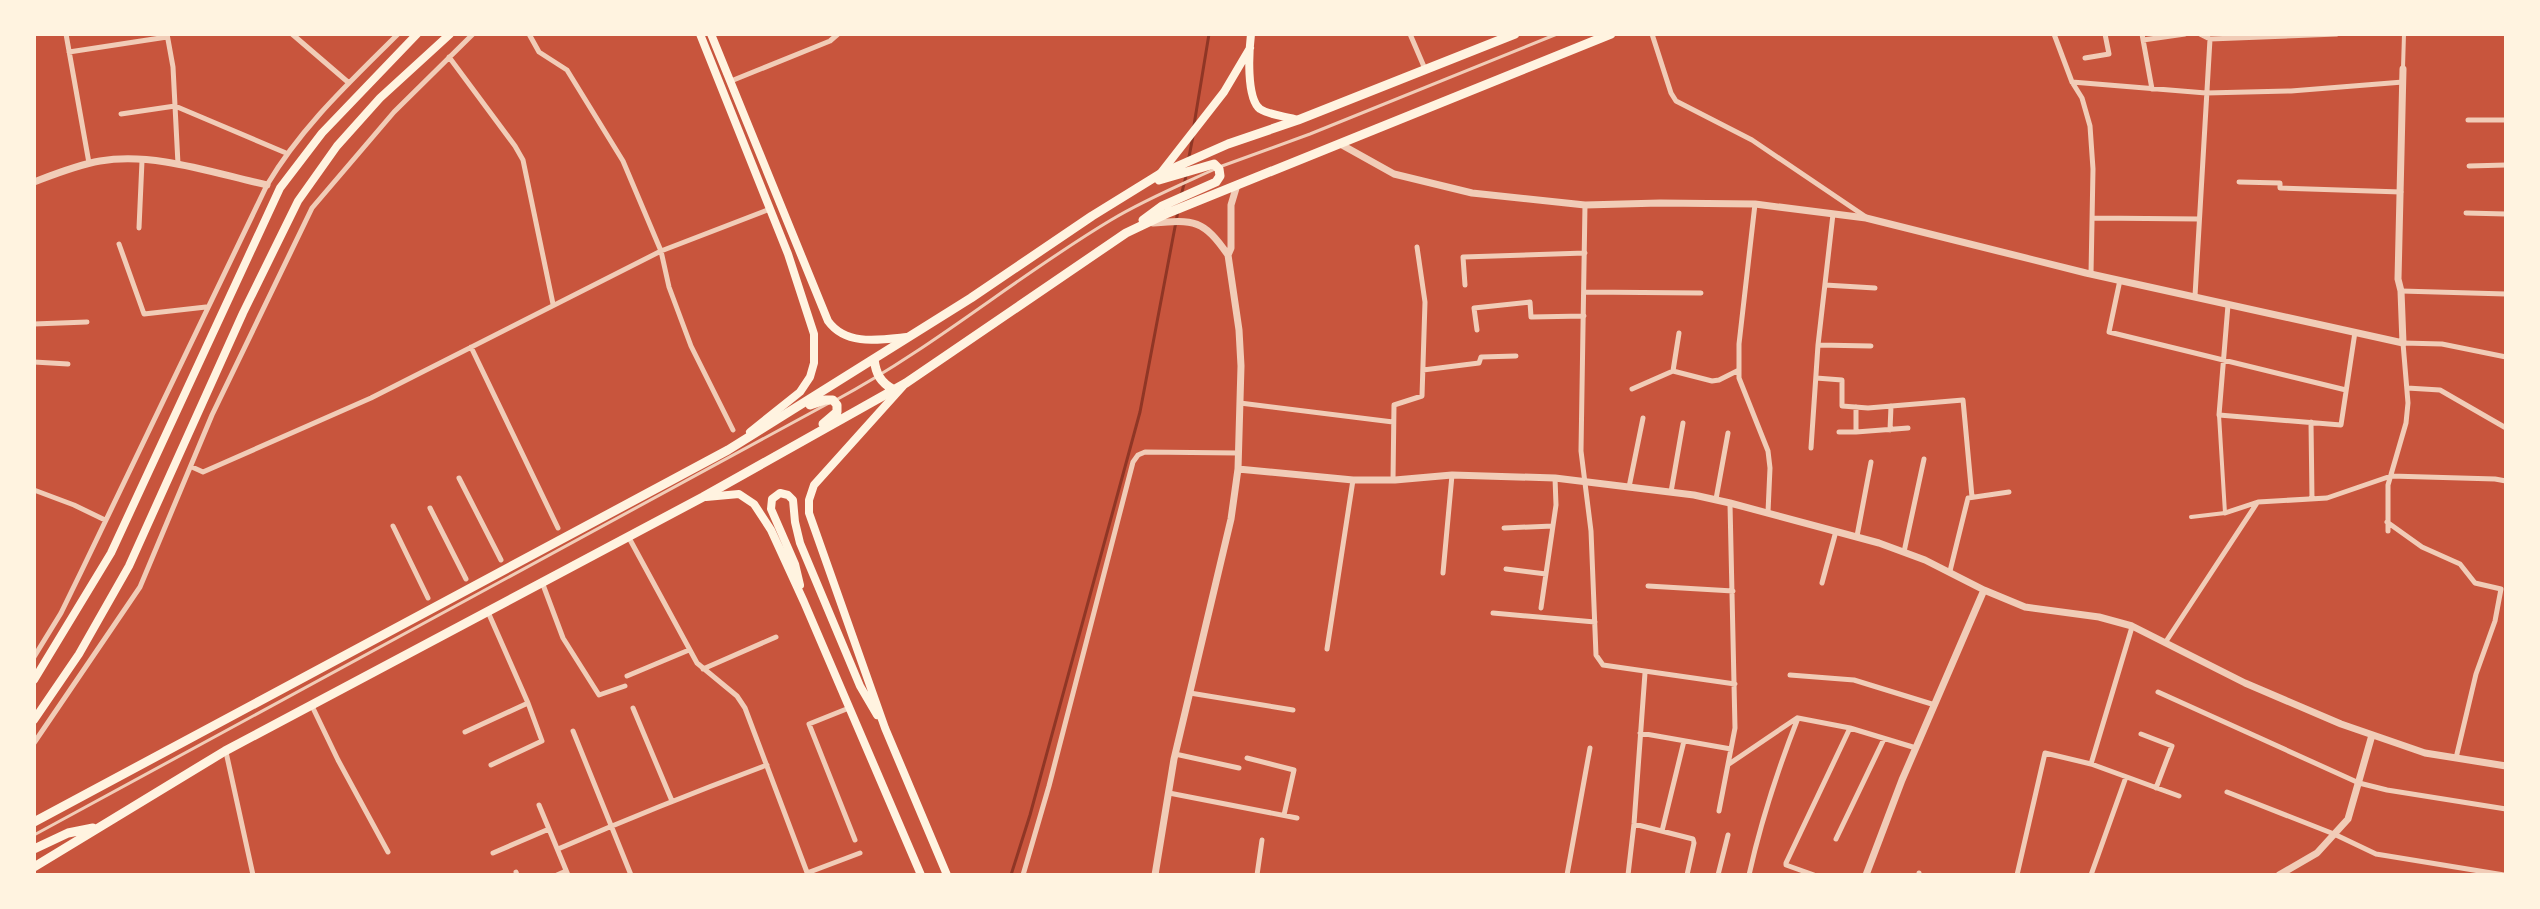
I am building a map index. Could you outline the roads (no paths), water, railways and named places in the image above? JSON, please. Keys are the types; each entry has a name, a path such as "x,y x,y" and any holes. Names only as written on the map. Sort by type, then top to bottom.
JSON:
{"main road":[{"path":"34,680 111,553 280,188 322,133 417,34"},
{"path":"34,720 79,654 129,566 236,327 298,201 337,146 380,98 450,34"},
{"path":"700,34 788,254 814,334 814,363 810,377 800,392 728,450"},
{"path":"711,34 800,248 823,312 832,327 867,341 909,336"},
{"path":"1251,34 1254,102 1265,111 1298,120"},
{"path":"1174,163 1190,160 1298,120 1515,34"},
{"path":"1126,233 1168,217 1185,206 1611,34"},
{"path":"34,822 728,450 792,412 1174,163 1232,81 1250,48"},
{"path":"34,867 225,751 703,497 906,383 1162,206 1216,182 1220,176 1219,169 1214,164 1209,165 1140,186"},
{"path":"788,254 800,248"},
{"path":"874,359 880,379 894,390"},
{"path":"906,383 822,475 814,485 809,500 812,525 885,728 947,875"},
{"path":"786,450 830,419 837,412 837,405 833,400 825,400 792,412"},
{"path":"804,602 795,564 771,509 772,499 780,493 793,500 800,543 860,686 885,728"},
{"path":"703,497 739,494 754,504 771,530 921,875"},
{"path":"34,849 68,833 101,826"}],"street":[{"path":"66,34 89,163"},
{"path":"292,34 349,83"},
{"path":"46,663 34,656 61,613 267,185 286,153 398,34"},
{"path":"34,743 140,587 212,415 312,208 394,112 473,34"},
{"path":"529,34 539,52 567,70 623,161 661,251 669,287 691,346 733,430"},
{"path":"731,81 830,41 838,34"},
{"path":"1410,34 1425,69"},
{"path":"1652,34 1676,101 1752,140 1866,218"},
{"path":"2054,34 2089,122 2093,150 2091,274"},
{"path":"2085,58 2109,54 2105,34"},
{"path":"2152,89 2142,37 2185,34"},
{"path":"2200,34 2210,39 2337,34"},
{"path":"2388,531 2388,485 2406,423 2407,388 2398,279 2404,34"},
{"path":"69,52 167,35 173,67 178,164"},
{"path":"2195,296 2210,39"},
{"path":"449,57 523,160 553,304"},
{"path":"2072,82 2206,93 2291,91 2403,82"},
{"path":"121,114 175,106 286,153"},
{"path":"2468,120 2506,120"},
{"path":"1342,145 1394,174 1488,195 1585,205 1755,204 1866,218 2091,274 2403,343 2442,344 2506,357"},
{"path":"34,182 104,160 178,164 267,185"},
{"path":"139,228 142,161"},
{"path":"2469,166 2506,165"},
{"path":"2239,182 2280,183 2280,188 2401,192"},
{"path":"1228,255 1231,248 1231,205 1237,185"},
{"path":"1755,204 1739,344 1739,378 1768,451 1768,512"},
{"path":"1585,205 1581,451 1591,531 1596,655 1603,665 1735,684"},
{"path":"192,467 203,472 371,398 661,251 770,209"},
{"path":"1811,448 1818,345 1833,213"},
{"path":"2466,213 2506,214"},
{"path":"1155,875 1175,754 1231,519 1238,469 1240,403 1239,330 1228,255 1210,231 1186,220 1168,217"},
{"path":"2093,218 2199,219"},
{"path":"119,244 144,314 206,307"},
{"path":"1393,480 1395,403 1421,397 1425,302 1417,247"},
{"path":"1465,285 1463,257 1585,253"},
{"path":"2120,280 2109,332 2346,390"},
{"path":"1825,285 1875,288"},
{"path":"2401,291 2506,294"},
{"path":"1584,292 1701,293"},
{"path":"1477,330 1474,308 1531,302 1531,317 1584,316"},
{"path":"2225,513 2219,415 2228,303"},
{"path":"34,324 87,322"},
{"path":"2219,415 2341,425 2355,332"},
{"path":"1673,371 1679,333"},
{"path":"1818,345 1871,346"},
{"path":"471,347 558,528"},
{"path":"1423,370 1479,363 1481,357 1516,356"},
{"path":"34,362 68,364"},
{"path":"1632,389 1673,371 1712,381 1739,370"},
{"path":"1816,378 1841,379 1841,406 1891,406 1963,400 1972,497"},
{"path":"2407,388 2440,390 2506,428"},
{"path":"1240,403 1393,422"},
{"path":"1890,430 1891,406"},
{"path":"1856,407 1856,432"},
{"path":"1629,487 1643,418"},
{"path":"2311,422 2312,499"},
{"path":"1671,492 1683,423"},
{"path":"1839,432 1908,428"},
{"path":"1716,499 1728,433"},
{"path":"1023,875 1133,462 1145,452 1238,453"},
{"path":"1904,552 1924,459"},
{"path":"1857,536 1871,462"},
{"path":"1238,469 1353,480 1452,475 1555,478 1716,499 1857,536 1904,552 2025,607 2109,619 2132,626 2245,683 2341,724 2425,753 2506,766"},
{"path":"1443,573 1452,475"},
{"path":"2191,517 2225,513 2258,502 2327,498 2391,476 2506,481"},
{"path":"459,478 501,560"},
{"path":"1541,608 1556,505 1555,478"},
{"path":"1327,649 1353,480"},
{"path":"34,490 105,520"},
{"path":"1950,571 1968,498 2009,492"},
{"path":"2165,643 2258,502"},
{"path":"1719,811 1735,728 1730,503"},
{"path":"430,508 466,579"},
{"path":"2387,522 2422,547 2460,564 2475,583 2501,589 2495,621 2476,674 2456,758"},
{"path":"393,526 428,598"},
{"path":"1504,528 1553,526"},
{"path":"1822,583 1836,531"},
{"path":"628,536 689,650 703,669 737,696 745,708 808,874 860,853"},
{"path":"1506,569 1546,574"},
{"path":"542,582 563,638 599,695 625,686"},
{"path":"1648,586 1733,591"},
{"path":"1866,875 1984,590"},
{"path":"487,611 542,741 491,765"},
{"path":"1493,613 1595,622"},
{"path":"2091,764 2132,626"},
{"path":"703,669 776,637"},
{"path":"627,676 689,650"},
{"path":"1628,875 1645,673"},
{"path":"1790,675 1854,680 1935,705"},
{"path":"2158,692 2359,783 2506,809"},
{"path":"1190,693 1293,710"},
{"path":"465,732 528,703"},
{"path":"311,705 388,852"},
{"path":"633,708 672,801"},
{"path":"849,708 809,724 855,840"},
{"path":"1728,765 1798,718 1850,728 1916,748"},
{"path":"1749,875 1777,771 1798,718"},
{"path":"1814,875 1786,863 1850,728"},
{"path":"573,731 631,875"},
{"path":"1640,733 1731,749"},
{"path":"2141,734 2172,746 2156,788"},
{"path":"2284,874 2317,853 2348,819 2372,735"},
{"path":"1836,839 1884,738"},
{"path":"1662,831 1684,741"},
{"path":"1567,875 1590,748"},
{"path":"225,751 253,875"},
{"path":"2017,875 2045,753 2091,764 2179,796"},
{"path":"1175,754 1239,768"},
{"path":"1247,758 1294,770 1284,815"},
{"path":"558,849 767,765"},
{"path":"2091,875 2126,777"},
{"path":"2227,792 2376,854 2504,875"},
{"path":"1169,793 1297,818"},
{"path":"539,805 567,873 557,875"},
{"path":"1634,824 1693,839 1687,875"},
{"path":"493,853 549,829"},
{"path":"1718,875 1728,835"},
{"path":"1257,875 1262,840"}],"lane":[{"path":"34,835 857,388 1111,220 1146,201 1233,161 1310,134 1557,34"}],"waterway":[{"path":"1194,125 1209,34"},
{"path":"1189,157 1193,136"},
{"path":"1181,196 1186,176"},
{"path":"1011,875 1140,412 1178,211"}]}
